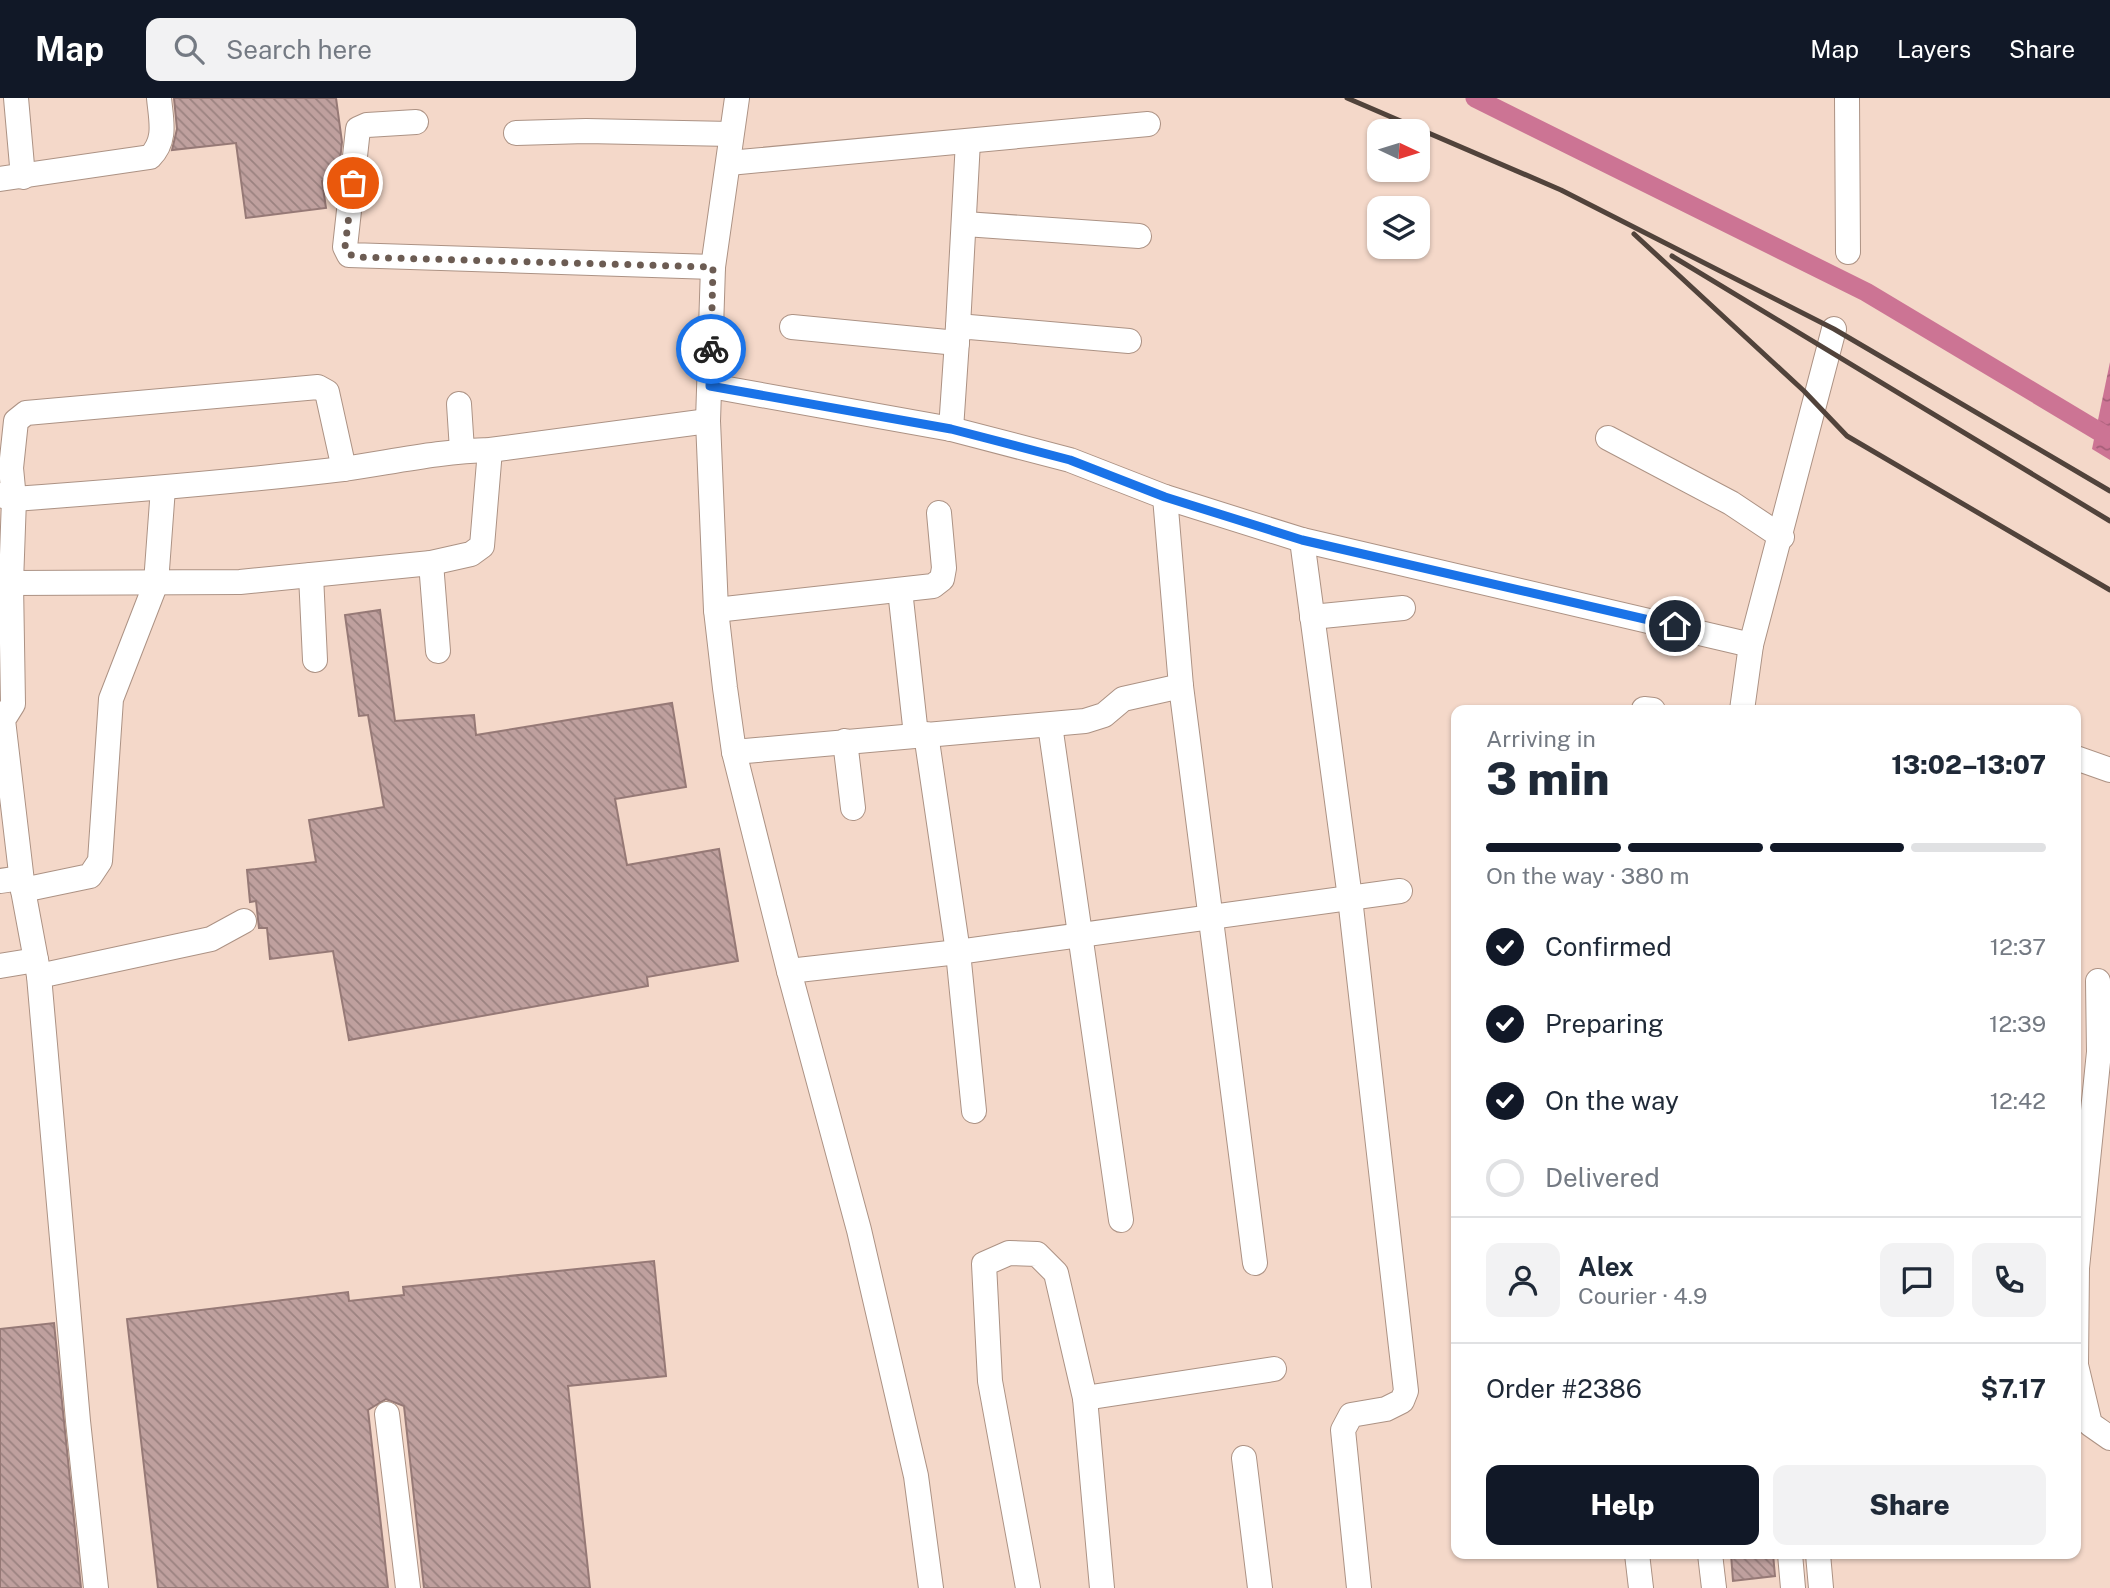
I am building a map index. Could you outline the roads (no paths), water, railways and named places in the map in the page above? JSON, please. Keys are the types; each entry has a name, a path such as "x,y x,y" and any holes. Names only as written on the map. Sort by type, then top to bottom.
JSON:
{"street":[{"path":"16,98 12,178 150,157 159,148 163,134 159,98"},
{"path":"737,98 713,267 708,421 716,610 734,752 869,1271 916,1476 931,1588"},
{"path":"1847,98 1848,252"},
{"path":"416,122 367,125 358,129 345,247 349,255 713,267"},
{"path":"729,163 1148,124"},
{"path":"516,133 586,131 731,134"},
{"path":"951,429 968,141"},
{"path":"965,224 1139,236"},
{"path":"792,327 1129,341"},
{"path":"1743,705 1751,645 1782,537 1835,329"},
{"path":"710,386 951,429 1070,460 1165,497 1302,540 1751,645"},
{"path":"96,1588 78,1421 38,968 15,883 4,769 3,720 13,704 7,497 16,421 26,413 318,387 327,393 344,468"},
{"path":"459,404 461,450"},
{"path":"7,497 163,488 344,468 461,450 490,450 708,421"},
{"path":"1608,438 1731,503 1782,537"},
{"path":"11,583 240,582 431,563 471,554 482,546 490,450"},
{"path":"15,883 90,876 100,861 111,699 156,583 163,488"},
{"path":"1165,497 1181,686 1255,1263"},
{"path":"716,610 923,589 942,579 944,568 939,513"},
{"path":"1302,540 1350,898 1406,1391 1402,1401 1386,1409 1351,1415 1343,1430 1359,1588"},
{"path":"431,563 438,651"},
{"path":"311,575 316,660"},
{"path":"900,590 958,952 974,1111"},
{"path":"1312,617 1403,608"},
{"path":"734,752 1050,725 1094,718 1104,715 1123,699 1181,686"},
{"path":"1050,725 1121,1220"},
{"path":"845,741 853,808"},
{"path":"2081,760 2110,771"},
{"path":"789,971 958,952 1080,933 1210,919 1401,891"},
{"path":"0,965 38,968 211,939 244,921"},
{"path":"2081,1229 2099,1052 2098,981"},
{"path":"1028,1588 990,1381 984,1264 1009,1253 1037,1254 1056,1273 1085,1398 1102,1588"},
{"path":"1085,1398 1274,1369"},
{"path":"2081,1386 2090,1424 2110,1438"},
{"path":"387,1414 408,1588"},
{"path":"1244,1458 1260,1588"},
{"path":"1638,1559 1641,1588"},
{"path":"1711,1559 1714,1588"},
{"path":"1790,1559 1793,1588"},
{"path":"1818,1559 1821,1588"}],"water":[{"path":"2110,362 2110,460 2092,449"}],"waterway":[{"path":"1475,98 1866,292 2110,438"}],"railway":[{"path":"1347,98 1561,190 1834,329 2110,491"},
{"path":"1634,234 1804,391 1847,436 2110,590"},
{"path":"1672,256 2110,521"}]}
